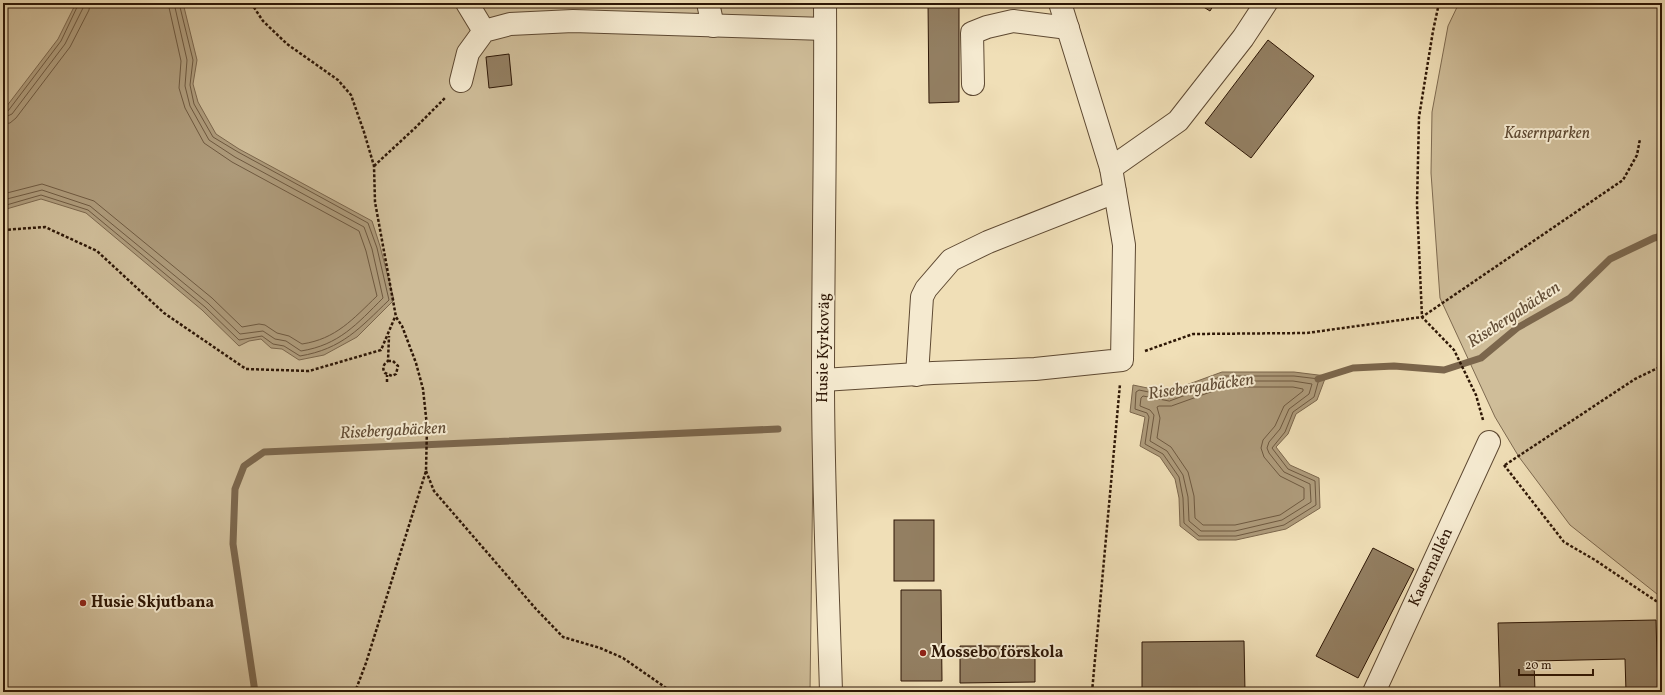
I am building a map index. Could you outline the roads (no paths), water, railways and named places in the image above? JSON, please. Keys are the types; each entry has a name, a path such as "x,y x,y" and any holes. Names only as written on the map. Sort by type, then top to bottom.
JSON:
{"street":[{"path":"467,3 484,31"},
{"path":"708,3 712,26"},
{"name":"Husie Kyrkoväg","path":"825,3 823,380 831,692"},
{"path":"823,380 1035,369 1122,360 1124,245 1111,168 1060,3"},
{"path":"1111,168 1178,121 1243,38 1266,3"},
{"path":"461,81 468,53 484,31 510,24 573,21 825,29"},
{"path":"973,84 972,33 987,27 1013,21 1068,28"},
{"path":"917,375 922,297 926,289 951,260 988,242 1115,192"},
{"name":"Kasernallén","path":"1374,692 1489,442"}],"water":[{"path":"76,3 183,3 197,60 193,84 198,102 216,134 239,149 372,221 394,300 357,337 324,355 299,360 282,349 271,348 261,339 249,341 239,346 202,310 86,213 41,199 3,210 3,111 58,39"},
{"path":"1222,372 1294,372 1326,376 1317,400 1296,414 1288,434 1276,447 1290,465 1319,478 1320,508 1286,529 1236,540 1198,540 1180,526 1179,498 1175,479 1160,457 1140,446 1145,417 1130,412 1133,385 1167,392"}],"waterway":[{"name":"Risebergabäcken","path":"1318,379 1353,368 1394,366 1444,370 1481,358 1517,328 1570,298 1610,259 1654,238 1662,236"},
{"name":"Risebergabäcken","path":"255,692 233,544 235,489 244,466 264,452 778,429"}],"place":[{"name":"Husie Skjutbana","path":"83,603"},
{"name":"Mossebo förskola","path":"923,653"}],"park label":[{"name":"Kasernparken","path":"1547,134"}]}
